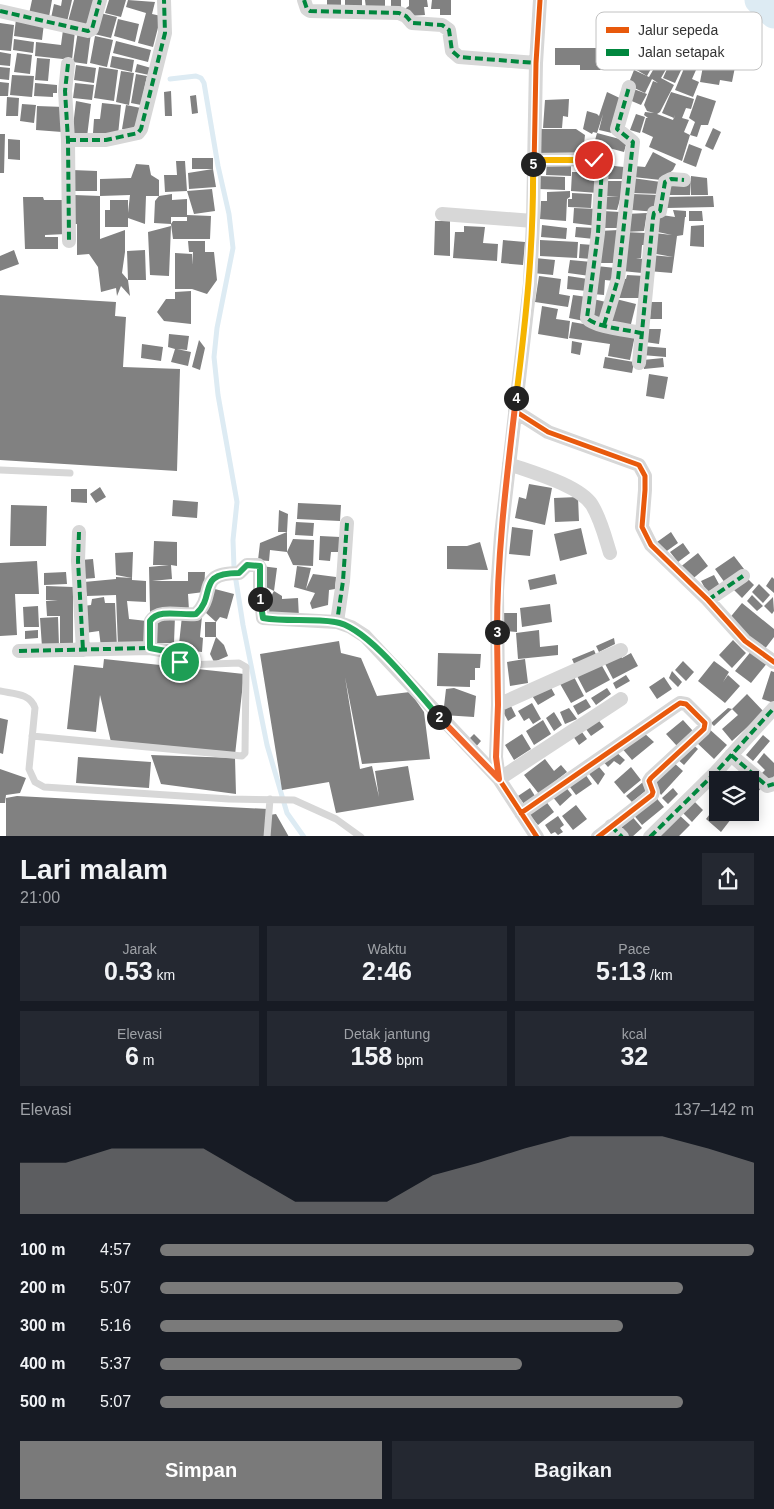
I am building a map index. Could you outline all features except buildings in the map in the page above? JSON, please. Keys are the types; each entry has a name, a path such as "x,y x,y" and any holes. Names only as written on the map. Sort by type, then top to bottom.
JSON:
{"street":[{"path":"0,11 88,31 92,29 100,0"},
{"path":"68,140 106,140 138,133 141,129 165,33 164,0"},
{"path":"304,0 307,9 310,11 399,12 412,23 442,24 449,30 452,52 459,57 536,63"},
{"path":"499,779 496,757 498,705 497,591 509,464 530,284 536,63 540,0"},
{"path":"68,64 65,91 68,140 69,241"},
{"path":"604,325 618,279 633,142 617,129 629,87"},
{"path":"533,160 597,159 601,162 598,233 587,318 589,321 641,333"},
{"path":"639,363 654,214 660,212 665,182 672,179 684,180"},
{"path":"442,214 533,220"},
{"path":"515,411 548,432 639,465 645,476 646,490 642,527 651,545 708,600 744,641 774,662"},
{"path":"509,464 564,484 591,503 602,525 610,553"},
{"path":"337,622 343,581 347,523"},
{"path":"78,532 83,650"},
{"path":"150,648 150,621 153,618 160,614 196,614 210,583 218,575 234,573 247,565 260,566 261,613 263,618 337,622 351,627 365,636 499,779 537,836"},
{"path":"708,600 743,576"},
{"path":"19,651 150,648 171,652"},
{"path":"498,705 621,650"},
{"path":"499,779 621,699"},
{"path":"521,813 680,703 686,704 704,722 704,728 651,778 649,781 653,792 652,795 598,836"},
{"path":"650,836 731,755 774,708"},
{"path":"731,755 767,786 774,784"},
{"path":"611,826 622,836"}],"lane":[{"path":"0,470 70,473"},
{"path":"32,736 242,756 245,753 246,667 239,663 186,664 180,662 171,652"},
{"path":"0,691 28,696 33,701 35,708 29,770 35,782 44,787 229,799 294,800 336,819 361,836"},
{"path":"267,836 272,799"}],"waterway":[{"path":"759,0 774,14"},
{"path":"170,79 196,76 201,78 204,83 218,166 229,214 233,248 217,328 214,357 218,395 237,502 233,540 234,568 243,625 267,745 287,813 303,836"}],"marked path":[{"path":"0,11 88,31 92,29 100,0"},
{"path":"68,140 106,140 138,133 141,129 165,33 164,0"},
{"path":"304,0 307,9 310,11 399,13 406,16 412,23 442,25 449,30 452,51 459,57 536,63"},
{"path":"68,64 65,91 68,140 69,241"},
{"path":"604,325 618,279 633,142 617,129 629,87"},
{"path":"533,160 597,159 601,162 598,233 587,318 604,326 641,333"},
{"path":"639,363 654,213 660,211 665,182 671,179 684,180"},
{"path":"347,523 343,581 337,622 351,627 365,636 497,777"},
{"path":"79,532 78,561 83,650"},
{"path":"150,648 151,621 155,617 171,613 196,614 202,607 212,581 225,574 239,573 247,565 258,565 260,568 263,618 337,622"},
{"path":"708,600 743,576"},
{"path":"19,651 150,648 171,652"},
{"path":"651,836 716,772 774,708"},
{"path":"731,755 767,786 774,784"},
{"path":"611,826 621,836"}],"cycle path":[{"path":"536,836 499,779 496,757 498,705 497,591 501,535 530,284 536,63 540,0"},
{"path":"515,411 548,432 639,465 645,476 642,527 651,545 708,600 745,641 774,662"},
{"path":"521,813 680,703 686,704 705,723 704,729 651,778 649,781 653,792 652,795 599,836"}],"route":[{"path":"180,662 171,652 150,648 150,621 160,614 196,614 206,595 208,586 218,575 223,573 239,573 245,565 258,565 260,566 261,613 263,618 337,622 351,627 365,636 499,779 496,757 498,705 497,591 501,535 530,284 533,160 594,160"}]}
